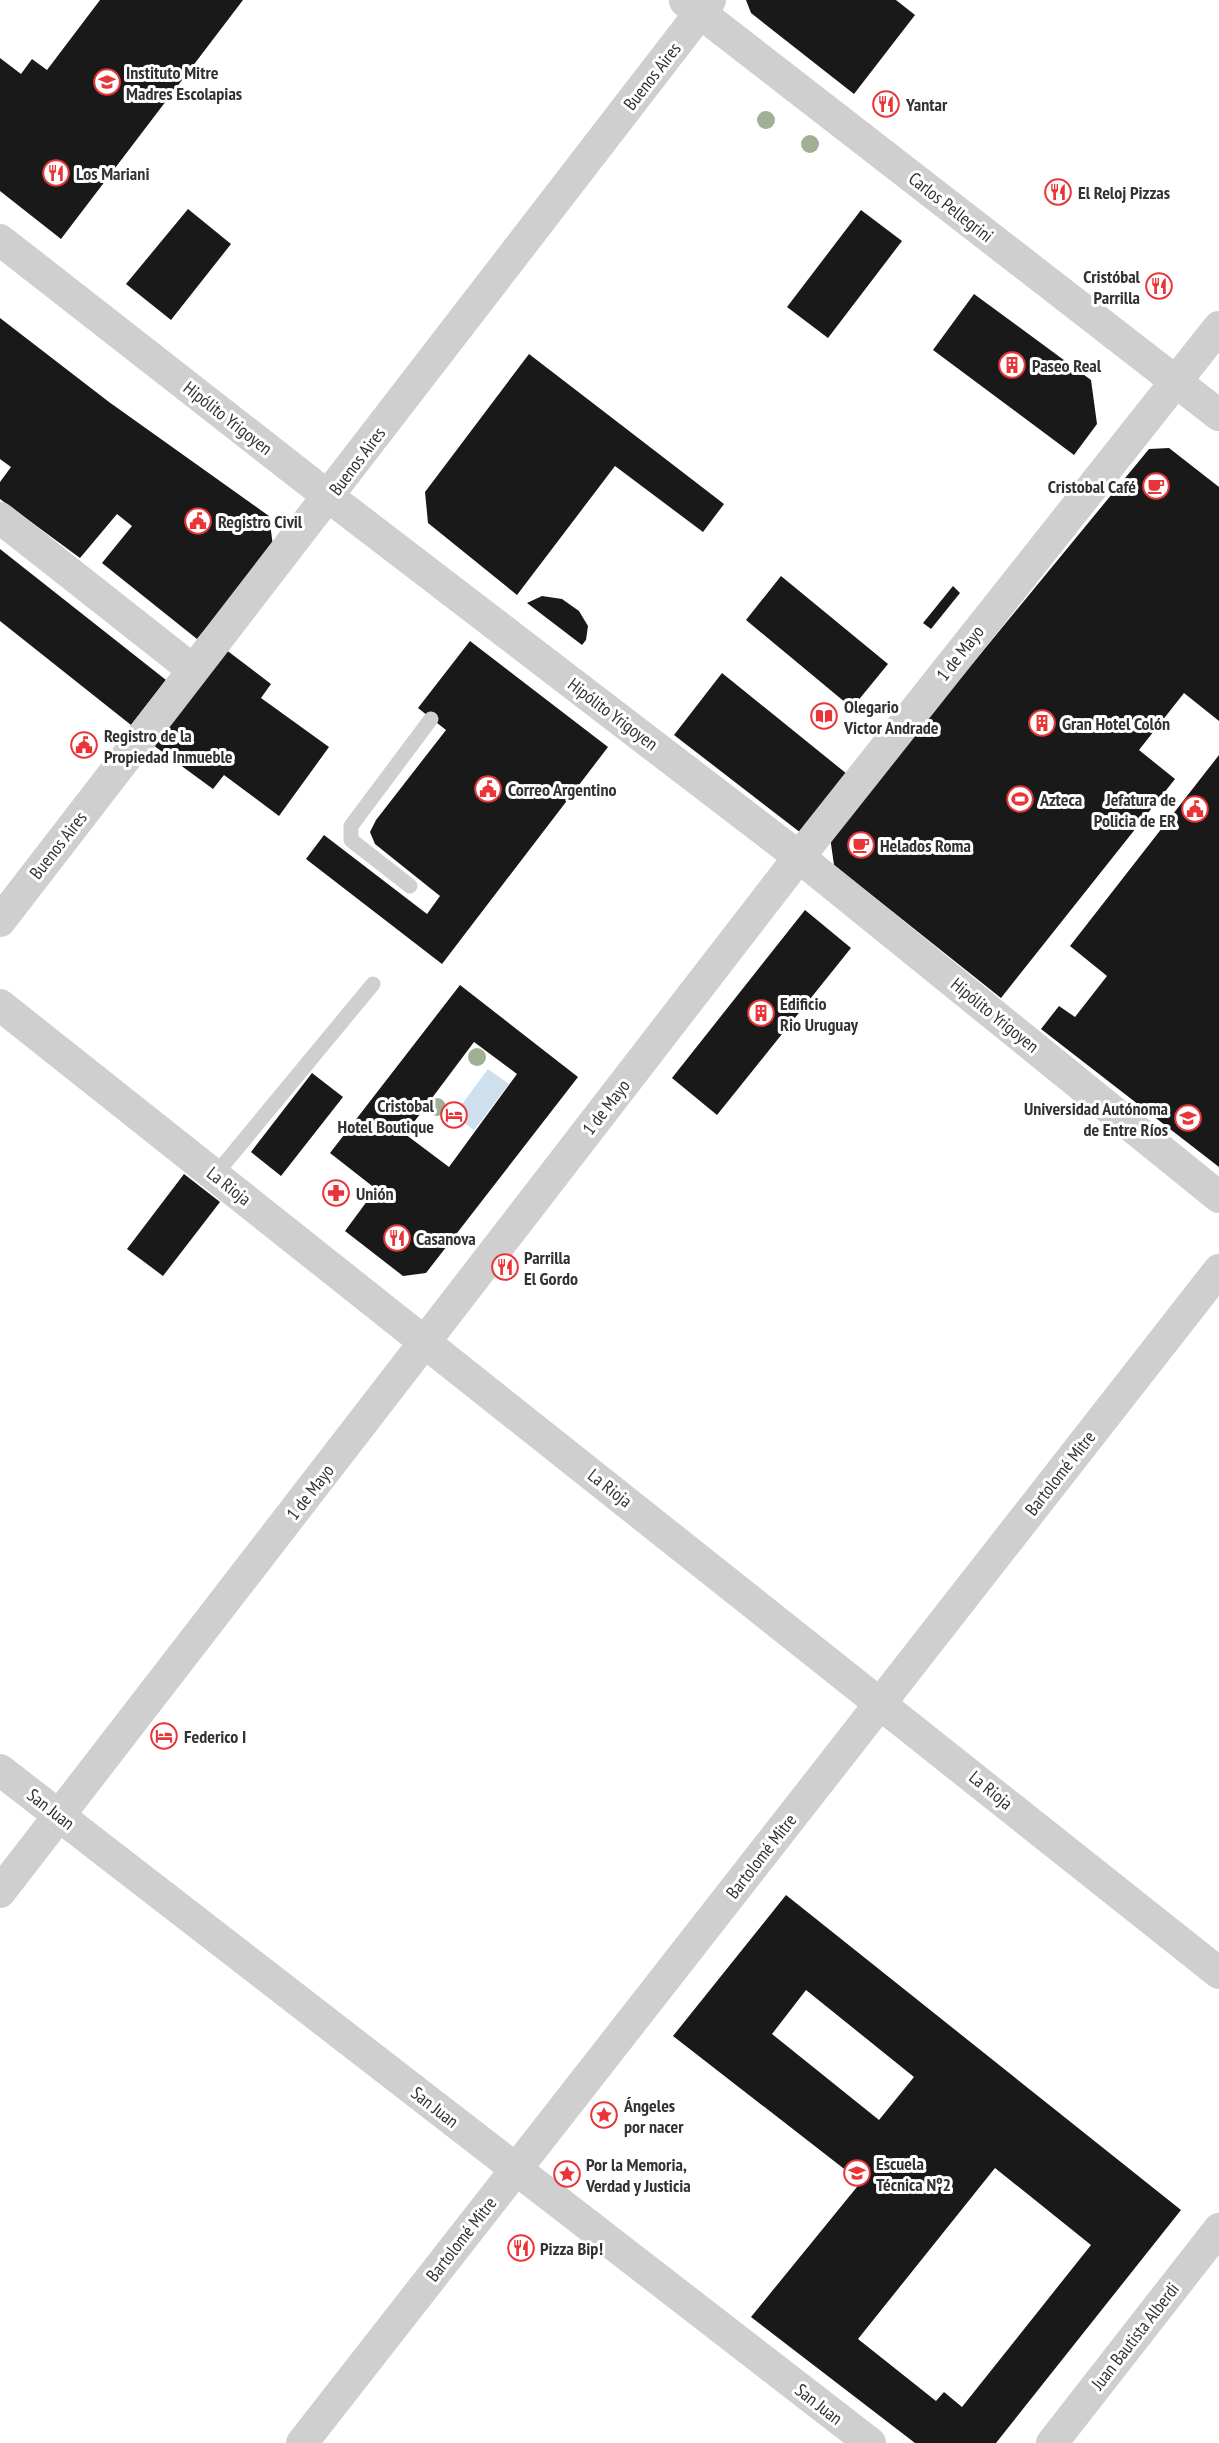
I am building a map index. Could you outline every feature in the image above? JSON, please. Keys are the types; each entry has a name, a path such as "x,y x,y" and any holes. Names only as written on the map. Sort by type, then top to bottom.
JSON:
{"street":[{"name":"Carlos Pellegrini","path":"698,4 1219,415"},
{"name":"Buenos Aires","path":"0,921 329,497 698,4"},
{"name":"Hipólito Yrigoyen","path":"0,240 329,497 799,856 1219,1197"},
{"name":"1 de Mayo","path":"0,1892 799,856 1219,327"},
{"path":"0,519 193,670"},
{"name":"La Rioja","path":"0,1005 1219,1972"},
{"name":"Bartolomé Mitre","path":"302,2443 1219,1270"},
{"name":"San Juan","path":"0,1770 870,2443"},
{"name":"Juan Bautista Alberdi","path":"1052,2443 1219,2229"}],"lane":[{"path":"410,886 351,840 351,826 431,719"},
{"path":"215,1175 373,984"}],"water":[{"path":"488,1069 509,1084 474,1130 454,1115"}],"building":[{"path":"100,0 243,0 61,239 0,191 0,58 21,74 32,59 47,70"},
{"path":"746,0 896,0 915,15 854,94 751,13"},
{"path":"188,209 231,244 171,320 126,284"},
{"path":"861,210 902,241 828,338 787,307"},
{"name":"Paseo Real","path":"974,294 1091,380 1097,424 1074,455 933,350"},
{"name":"Registro Civil","path":"0,318 109,402 269,516 273,546 197,639 102,563 132,526 117,514 80,558 0,499 0,482 11,467 0,459"},
{"path":"529,354 724,504 703,532 615,466 517,595 428,523 425,492"},
{"name":"Gran Hotel Colón","path":"1169,448 1219,487 1219,721 1184,693 1139,750 1175,779 1001,998 834,865 830,837 1149,449"},
{"path":"0,549 166,680 131,725 0,621"},
{"path":"781,576 888,664 852,708 746,620"},
{"path":"953,586 960,593 931,629 923,623"},
{"path":"542,596 562,599 579,611 588,626 586,640 582,645 527,603"},
{"name":"Correo Argentino","path":"470,641 608,747 442,964 306,859 324,835 427,914 440,896 375,844 370,832 376,820 446,730 418,708"},
{"path":"225,649 271,684 261,698 329,747 279,816 224,775 213,789 153,745"},
{"path":"722,673 847,774 801,833 674,735"},
{"path":"1219,755 1219,1167 1041,1029 1059,1006 1075,1017 1107,976 1070,946"},
{"name":"Edificio Rio Uruguay","path":"805,910 851,948 717,1115 672,1078"},
{"path":"460,985 578,1077 426,1273 403,1276 345,1231 376,1189 330,1153","holes":["474,1042 517,1074 449,1167 405,1134"]},
{"path":"312,1073 343,1097 281,1176 251,1152"},
{"path":"184,1174 220,1202 163,1276 127,1249"},
{"path":"786,1895 1181,2210 996,2443 915,2443 751,2317 861,2182 673,2036","holes":["806,1990 914,2077 879,2120 772,2034","995,2168 1091,2245 962,2407 944,2392 936,2401 858,2339"]}],"place":[{"name":"Instituto Mitre Madres Escolapias","path":"107,82"},
{"name":"Yantar","path":"886,104"},
{"name":"Los Mariani","path":"56,173"},
{"name":"El Reloj Pizzas","path":"1058,192"},
{"name":"Cristóbal Parrilla","path":"1159,286"},
{"name":"Paseo Real","path":"1012,365"},
{"name":"Cristobal Café","path":"1156,486"},
{"name":"Registro Civil","path":"198,521"},
{"name":"Olegario Victor Andrade","path":"824,716"},
{"name":"Gran Hotel Colón","path":"1042,723"},
{"name":"Registro de la Propiedad Inmueble","path":"84,745"},
{"name":"Correo Argentino","path":"488,789"},
{"name":"Azteca","path":"1020,799"},
{"name":"Jefatura de Policia de ER","path":"1195,809"},
{"name":"Helados Roma","path":"861,845"},
{"name":"Edificio Rio Uruguay","path":"761,1013"},
{"name":"Cristobal Hotel Boutique","path":"454,1115"},
{"name":"Universidad Autónoma de Entre Ríos","path":"1188,1118"},
{"name":"Unión","path":"336,1193"},
{"name":"Casanova","path":"397,1238"},
{"name":"Parrilla El Gordo","path":"505,1267"},
{"name":"Federico I","path":"164,1736"},
{"name":"Ángeles por nacer","path":"604,2115"},
{"name":"Escuela Técnica Nº2","path":"857,2173"},
{"name":"Por la Memoria, Verdad y Justicia","path":"567,2174"},
{"name":"Pizza Bip!","path":"521,2248"}]}
